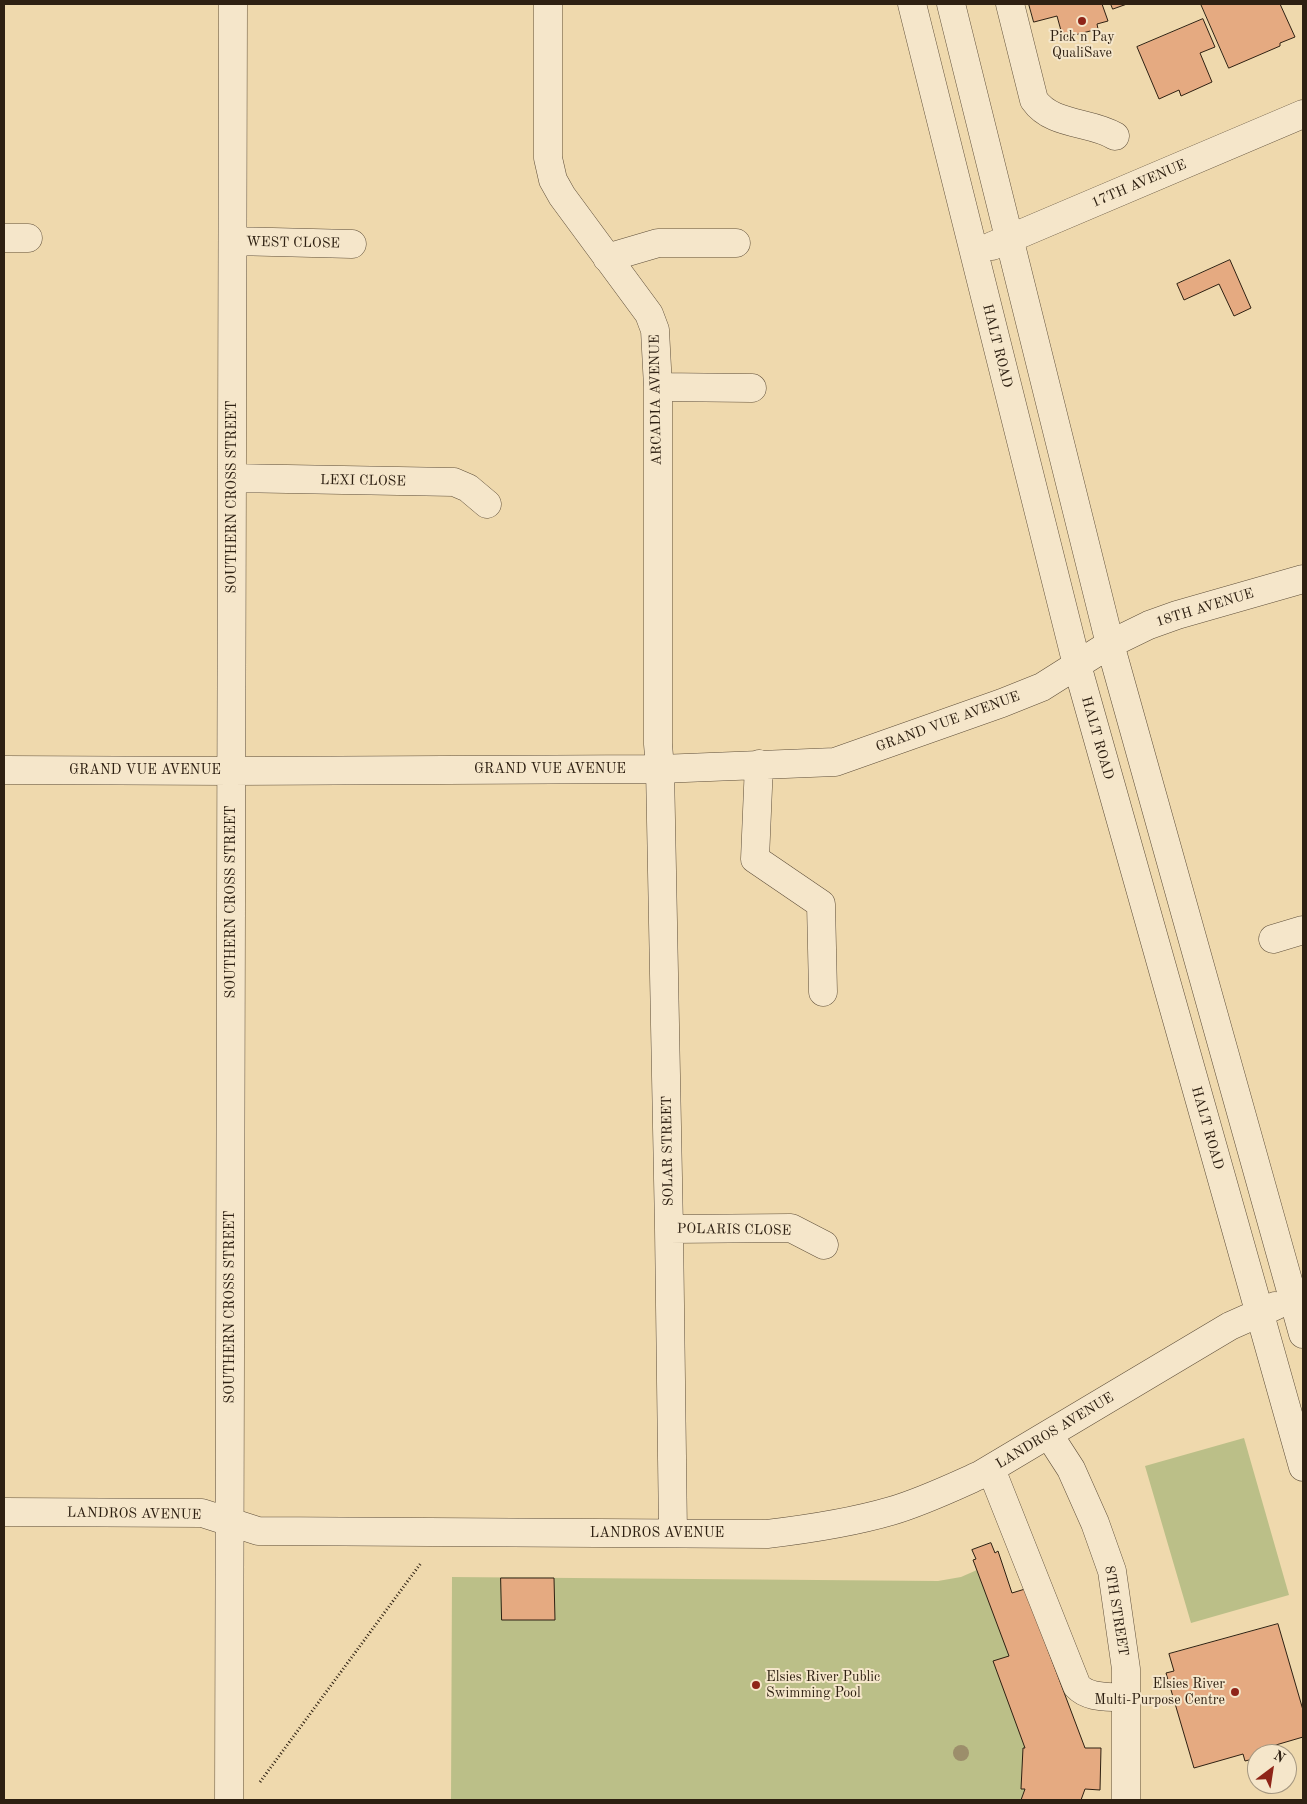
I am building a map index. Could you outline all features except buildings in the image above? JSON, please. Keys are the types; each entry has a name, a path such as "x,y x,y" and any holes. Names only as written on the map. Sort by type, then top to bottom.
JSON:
{"street":[{"name":"SOUTHERN CROSS STREET","path":"228,1800 234,4"},
{"name":"ARCADIA AVENUE","path":"548,4 548,158 553,180 562,196 649,314 655,330 658,387 658,744 660,769"},
{"name":"HALT ROAD","path":"912,4 1077,665 1303,1467"},
{"path":"951,4 1110,644 1298,1296 1303,1334"},
{"path":"1010,4 1034,100 1038,107 1052,116 1107,131 1115,136"},
{"name":"17TH AVENUE","path":"975,253 1303,114"},
{"name":"WEST CLOSE","path":"233,241 352,244"},
{"path":"607,258 658,243 736,243"},
{"path":"658,387 752,388"},
{"name":"LEXI CLOSE","path":"232,478 454,482 468,488 487,504"},
{"name":"18TH AVENUE","path":"1077,665 1110,644 1149,625 1177,615 1303,579"},
{"name":"GRAND VUE AVENUE","path":"4,770 660,769 822,763 848,758 1042,687 1077,665"},
{"path":"759,764 755,859 821,904 823,992"},
{"name":"SOLAR STREET","path":"660,769 673,1533"},
{"path":"1273,939 1303,930"},
{"name":"POLARIS CLOSE","path":"669,1229 791,1228 824,1245"},
{"name":"LANDROS AVENUE","path":"4,1512 202,1513 258,1531 767,1534 810,1529 852,1521 893,1510 938,1494 991,1468 1230,1326 1298,1296"},
{"name":"8TH STREET","path":"1049,1434 1071,1470 1095,1523 1112,1571 1126,1669 1126,1800"},
{"path":"991,1468 1077,1686 1090,1694 1126,1698"}],"path":[{"path":"259,1784 424,1560"}],"green space":[{"path":"1244,1438 1289,1595 1191,1623 1145,1466"},
{"name":"Elsies River Public Swimming Pool","path":"991,1543 995,1553 998,1551 1012,1593 1025,1589 1085,1748 1101,1748 1100,1790 1085,1789 1081,1800 451,1800 452,1577 938,1581 961,1577 977,1570 973,1560 976,1559 972,1550"}],"place":[{"name":"Pick n Pay QualiSave","path":"1082,21"},
{"name":"Elsies River Public Swimming Pool","path":"756,1685"},
{"name":"Elsies River Multi-Purpose Centre","path":"1235,1692"}]}
